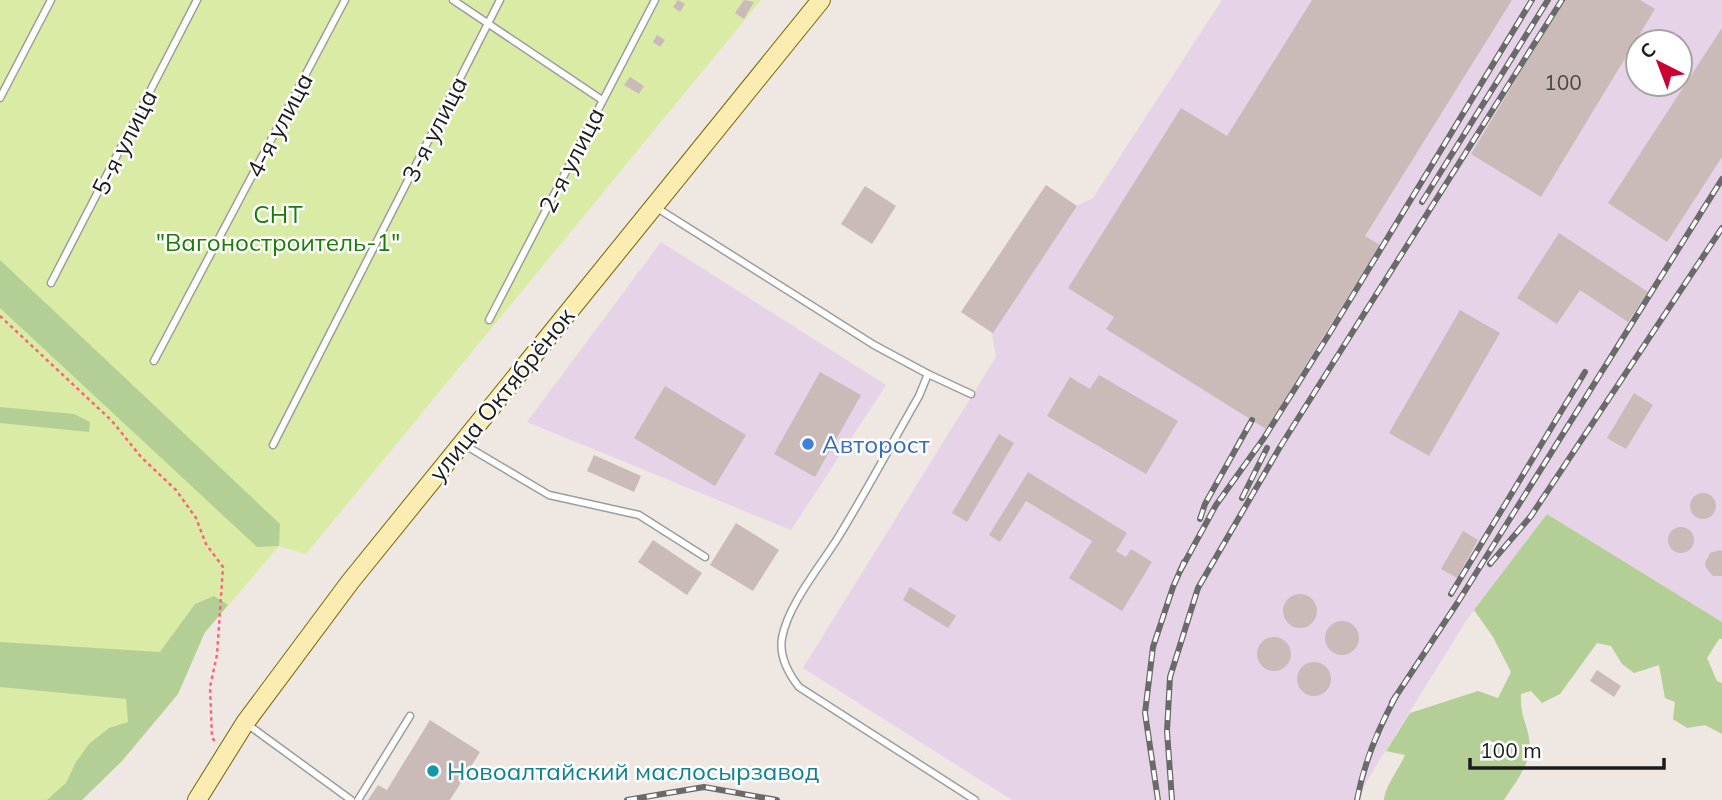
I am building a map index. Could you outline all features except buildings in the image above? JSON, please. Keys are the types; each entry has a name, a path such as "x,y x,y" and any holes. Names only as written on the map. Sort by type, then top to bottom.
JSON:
{"street":[{"name":"улица Октябрёнок","path":"197,800 245,723 306,639 461,443 821,0"}],"lane":[{"path":"0,99 51,0"},
{"name":"5-я улица","path":"51,283 197,0"},
{"name":"4-я улица","path":"153,362 345,0"},
{"path":"453,0 602,100"},
{"name":"3-я улица","path":"273,445 500,0"},
{"name":"2-я улица","path":"489,320 655,0"},
{"path":"655,207 874,345 971,394"},
{"path":"928,374 919,396 797,603 782,636 782,646 785,666 799,687 975,800"},
{"path":"461,443 549,495 639,515 705,557"},
{"path":"358,800 410,716"},
{"path":"245,723 351,800"}],"path":[{"path":"0,316 112,421 141,457 176,490 196,518 206,544 223,567 217,655 209,687 212,737 225,755"}],"shaded area":[{"path":"1222,0 1722,0 1722,622 1547,514 1466,621 1355,800 1012,800 803,668 996,357 992,333 961,312 1046,185 1077,206 1093,198"},
{"path":"661,242 886,385 791,530 527,422"}],"green space":[{"name":"СНТ \"Вагоностроитель-1\"","path":"0,0 761,0 306,554 279,546 62,800 0,800"},
{"path":"0,260 280,524 279,546 257,547 0,308"},
{"path":"0,407 74,414 90,422 89,432 0,423"},
{"path":"1547,514 1722,622 1722,639 1719,639 1707,658 1717,681 1722,683 1722,734 1705,725 1687,728 1673,719 1675,702 1665,698 1659,665 1634,673 1622,664 1611,646 1597,643 1560,694 1542,703 1531,691 1521,694 1522,713 1530,747 1523,771 1504,800 1384,800 1405,755 1386,751 1410,713 1478,691 1498,698 1511,672 1493,637 1474,610"},
{"path":"214,596 228,605 205,632 178,694 122,761 82,800 47,800 66,783 89,744 109,728 128,722 126,699 0,687 0,642 160,652 195,604"}],"railway":[{"path":"1180,571 1216,505 1264,438 1331,331 1532,0"},
{"path":"1422,202 1548,0"},
{"path":"1172,800 1167,731 1170,677 1198,588 1280,447 1562,0"},
{"path":"1392,702 1458,602 1722,179"},
{"path":"1490,564 1531,516 1722,228"},
{"path":"1451,594 1585,372"},
{"path":"1200,519 1205,504 1252,420"},
{"path":"1242,498 1267,448"},
{"path":"1158,800 1145,713 1153,647 1184,562"},
{"path":"1357,800 1372,746 1396,696"},
{"path":"627,800 704,787 777,800"}],"place":[{"name":"Авторост","path":"808,444"},
{"name":"Новоалтайский маслосырзавод","path":"433,771"}]}
